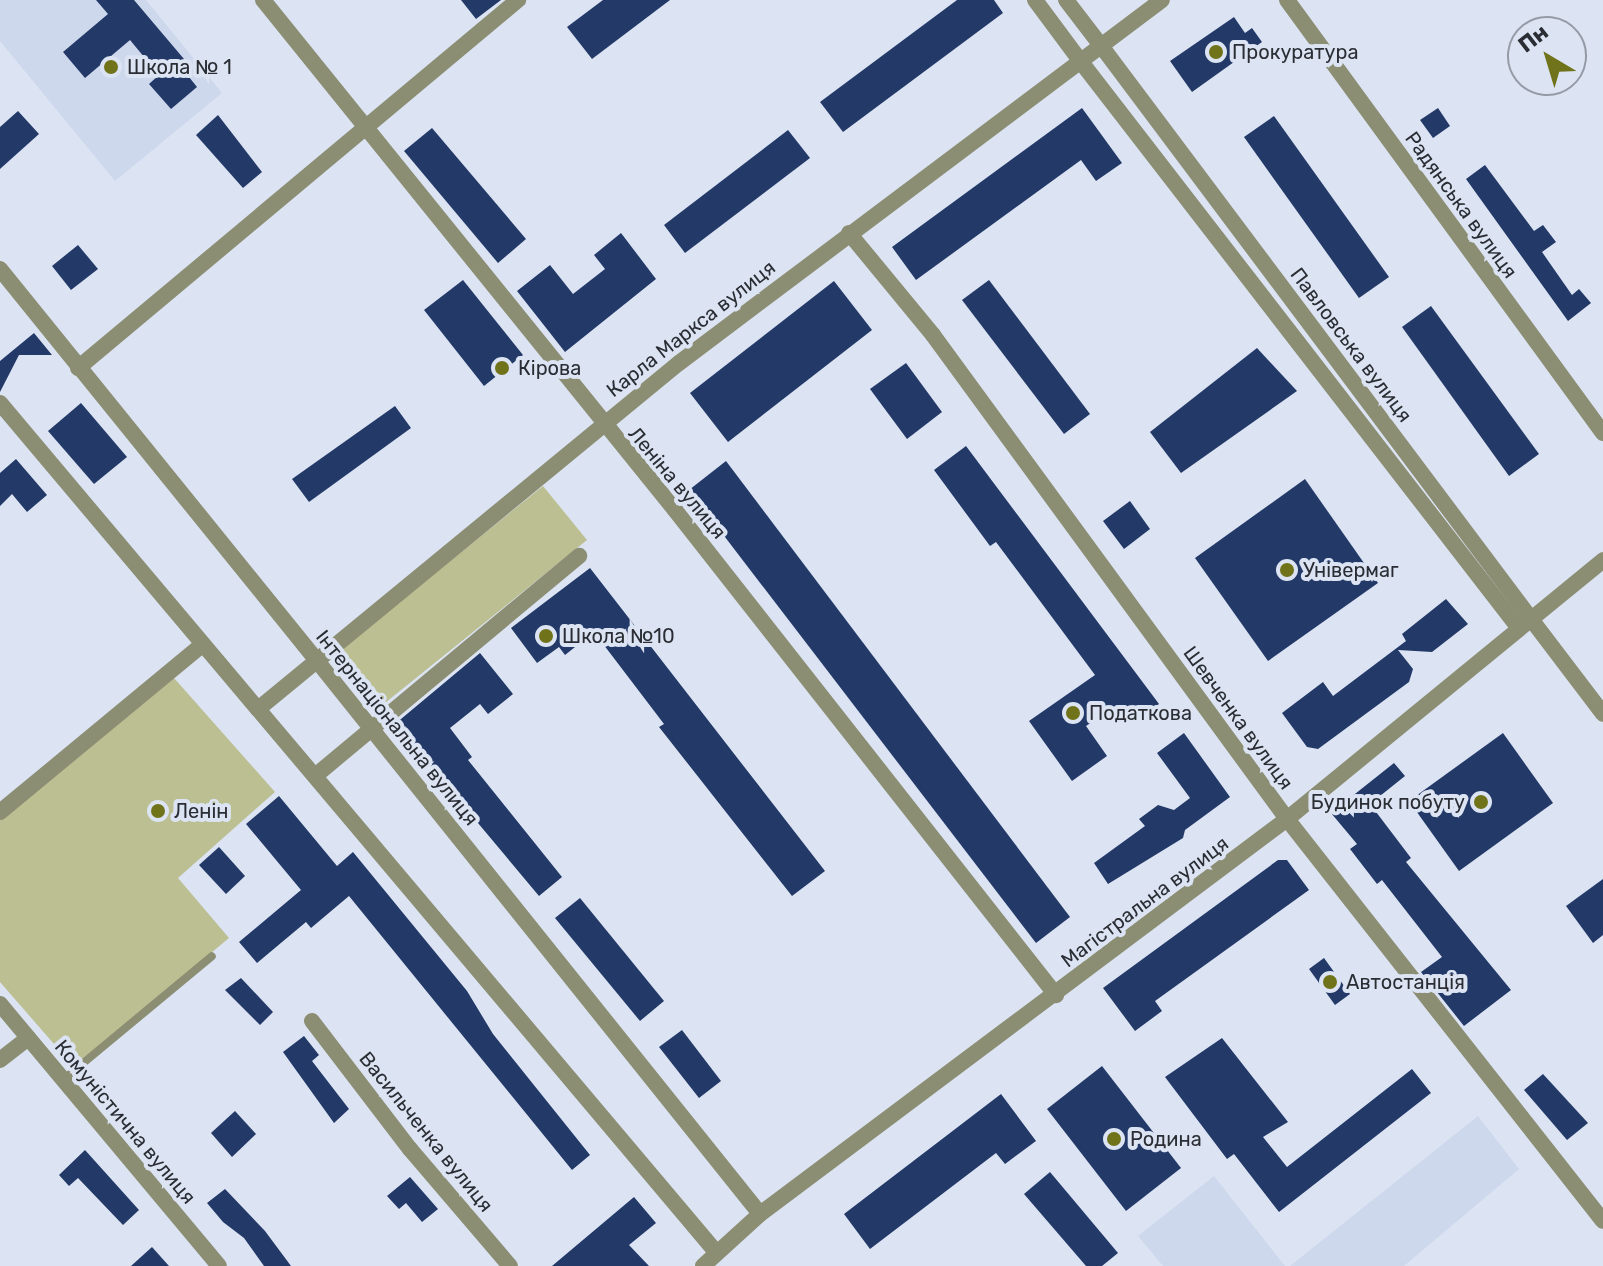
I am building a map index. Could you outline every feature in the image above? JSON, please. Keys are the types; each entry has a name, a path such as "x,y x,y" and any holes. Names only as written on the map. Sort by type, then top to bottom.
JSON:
{"street":[{"name":"Леніна вулиця","path":"263,0 1056,995"},
{"path":"78,368 518,0"},
{"name":"Павловська вулиця","path":"1035,0 1524,623 1603,714"},
{"name":"Павловська вулиця","path":"1066,0 1524,623"},
{"name":"Карла Маркса вулиця","path":"258,709 602,424 1078,58 1162,0"},
{"name":"Радянська вулиця","path":"1287,0 1603,433"},
{"name":"Шевченка вулиця","path":"849,233 933,335 1287,819 1603,1221"},
{"name":"Інтернаціональна вулиця","path":"0,269 374,728 760,1214"},
{"path":"4,415 315,776 716,1252"},
{"path":"315,776 579,556"},
{"name":"Магістральна вулиця","path":"703,1266 760,1214 1287,819 1603,560"},
{"path":"0,812 202,645"},
{"name":"Комуністична вулиця","path":"0,1004 219,1266"},
{"name":"Васильченка вулиця","path":"312,1021 410,1149 510,1266"},
{"path":"0,1060 28,1038"}],"lane":[{"path":"63,1080 212,956"}],"shaded area":[{"name":"Школа № 1","path":"0,0 146,0 222,93 115,181 0,41"},
{"path":"1478,1116 1519,1169 1404,1266 1290,1266"},
{"path":"1214,1176 1285,1266 1163,1266 1138,1236"}],"green space":[{"path":"543,486 587,540 385,703 341,649"},
{"path":"174,678 275,792 178,878 229,938 74,1067 0,982 0,820"}],"building":[{"path":"96,0 134,0 195,72 189,77 197,87 171,109 149,84 159,75 130,40 85,78 63,52 108,14"},
{"path":"461,0 501,0 476,19"},
{"path":"603,0 670,0 592,59 567,27"},
{"path":"957,0 994,0 1003,13 843,132 820,102"},
{"name":"Прокуратура","path":"1234,17 1245,33 1252,28 1262,42 1192,92 1170,61"},
{"path":"1082,108 1122,163 1096,181 1081,160 916,280 892,247"},
{"path":"1438,108 1450,126 1433,138 1420,120"},
{"path":"18,111 39,134 0,169 0,127"},
{"path":"218,115 262,172 243,188 196,135"},
{"path":"1274,116 1389,277 1359,298 1244,137"},
{"path":"432,128 526,239 498,263 404,151"},
{"path":"788,130 810,158 685,253 664,225"},
{"path":"1485,165 1534,231 1543,225 1556,242 1542,252 1572,295 1579,289 1591,303 1568,321 1466,179"},
{"path":"621,233 656,279 565,352 517,291 550,265 573,294 605,269 594,255"},
{"path":"78,245 98,269 71,290 52,266"},
{"path":"463,280 523,355 484,386 424,310"},
{"path":"989,280 1090,414 1064,434 962,300"},
{"path":"834,281 872,330 728,442 690,393"},
{"path":"1431,306 1539,454 1509,476 1402,327"},
{"path":"34,333 52,355 19,355 0,392 0,361"},
{"path":"1257,348 1297,391 1181,473 1150,432"},
{"path":"906,363 942,412 907,439 870,389"},
{"path":"81,403 127,457 94,484 48,431"},
{"path":"395,406 411,428 309,502 292,479"},
{"path":"966,446 1159,704 1130,724 1117,705 1086,726 1107,756 1072,781 1029,721 1095,675 996,542 990,546 934,470"},
{"path":"16,459 47,495 27,512 12,494 0,506 0,473"},
{"path":"726,461 1070,917 1036,943 689,490"},
{"name":"Універмаг","path":"1305,479 1378,583 1268,661 1195,558"},
{"path":"1130,501 1150,529 1124,549 1103,521"},
{"path":"590,568 825,871 792,896 659,727 664,724 594,632 565,655 559,647 537,663 511,628"},
{"path":"1446,599 1468,624 1432,652 1398,650 1413,669 1409,682 1318,749 1307,747 1282,713 1323,682 1333,696 1406,641 1402,634"},
{"path":"480,653 513,694 488,714 480,704 450,728 472,757 468,760 562,877 539,896 395,724"},
{"path":"1184,733 1230,797 1185,830 1183,838 1108,884 1094,863 1145,826 1139,819 1158,805 1174,810 1190,798 1157,753"},
{"name":"Будинок побуту","path":"1503,733 1553,803 1459,871 1409,801"},
{"path":"1394,763 1405,776 1370,804 1411,858 1406,862 1511,990 1464,1026 1421,972 1442,957 1382,880 1377,884 1350,849 1357,844 1331,813"},
{"path":"279,796 337,866 353,852 467,991 493,1034 590,1155 572,1170 349,896 311,928 306,922 257,963 239,942 301,890 246,824"},
{"path":"219,847 245,876 226,894 199,865"},
{"path":"1278,860 1287,860 1309,890 1155,1001 1162,1011 1135,1031 1103,988"},
{"path":"1603,879 1603,935 1593,943 1566,906"},
{"path":"580,898 664,1001 640,1021 555,918"},
{"name":"Автостанція","path":"1324,958 1350,994 1335,1005 1309,969"},
{"path":"241,978 273,1012 260,1025 225,990"},
{"path":"682,1030 721,1081 699,1098 659,1047"},
{"path":"304,1036 319,1055 312,1061 349,1109 334,1123 283,1052"},
{"path":"1222,1038 1288,1122 1263,1137 1287,1167 1412,1069 1431,1093 1279,1212 1234,1154 1227,1159 1165,1077"},
{"name":"Родина","path":"1102,1066 1181,1168 1126,1211 1047,1109"},
{"path":"1543,1074 1588,1123 1567,1140 1524,1090"},
{"path":"1001,1094 1036,1141 1005,1164 996,1153 870,1249 844,1214"},
{"path":"235,1111 256,1134 232,1157 211,1133"},
{"path":"85,1150 139,1210 123,1225 78,1178 69,1186 59,1175"},
{"path":"1050,1172 1118,1253 1102,1266 1086,1266 1024,1194"},
{"path":"410,1177 438,1209 422,1222 406,1203 399,1209 387,1196"},
{"path":"225,1189 265,1231 291,1266 264,1266 244,1238 223,1222 207,1203"},
{"path":"634,1197 656,1223 629,1245 649,1266 552,1266"},
{"path":"152,1247 169,1266 131,1266"}],"place":[{"name":"Прокуратура","path":"1216,52"},
{"name":"Школа № 1","path":"111,67"},
{"name":"Кірова","path":"502,368"},
{"name":"Універмаг","path":"1287,570"},
{"name":"Школа №10","path":"546,636"},
{"name":"Податкова","path":"1073,713"},
{"name":"Будинок побуту","path":"1481,802"},
{"name":"Ленін","path":"158,811"},
{"name":"Автостанція","path":"1330,982"},
{"name":"Родина","path":"1114,1139"}]}
